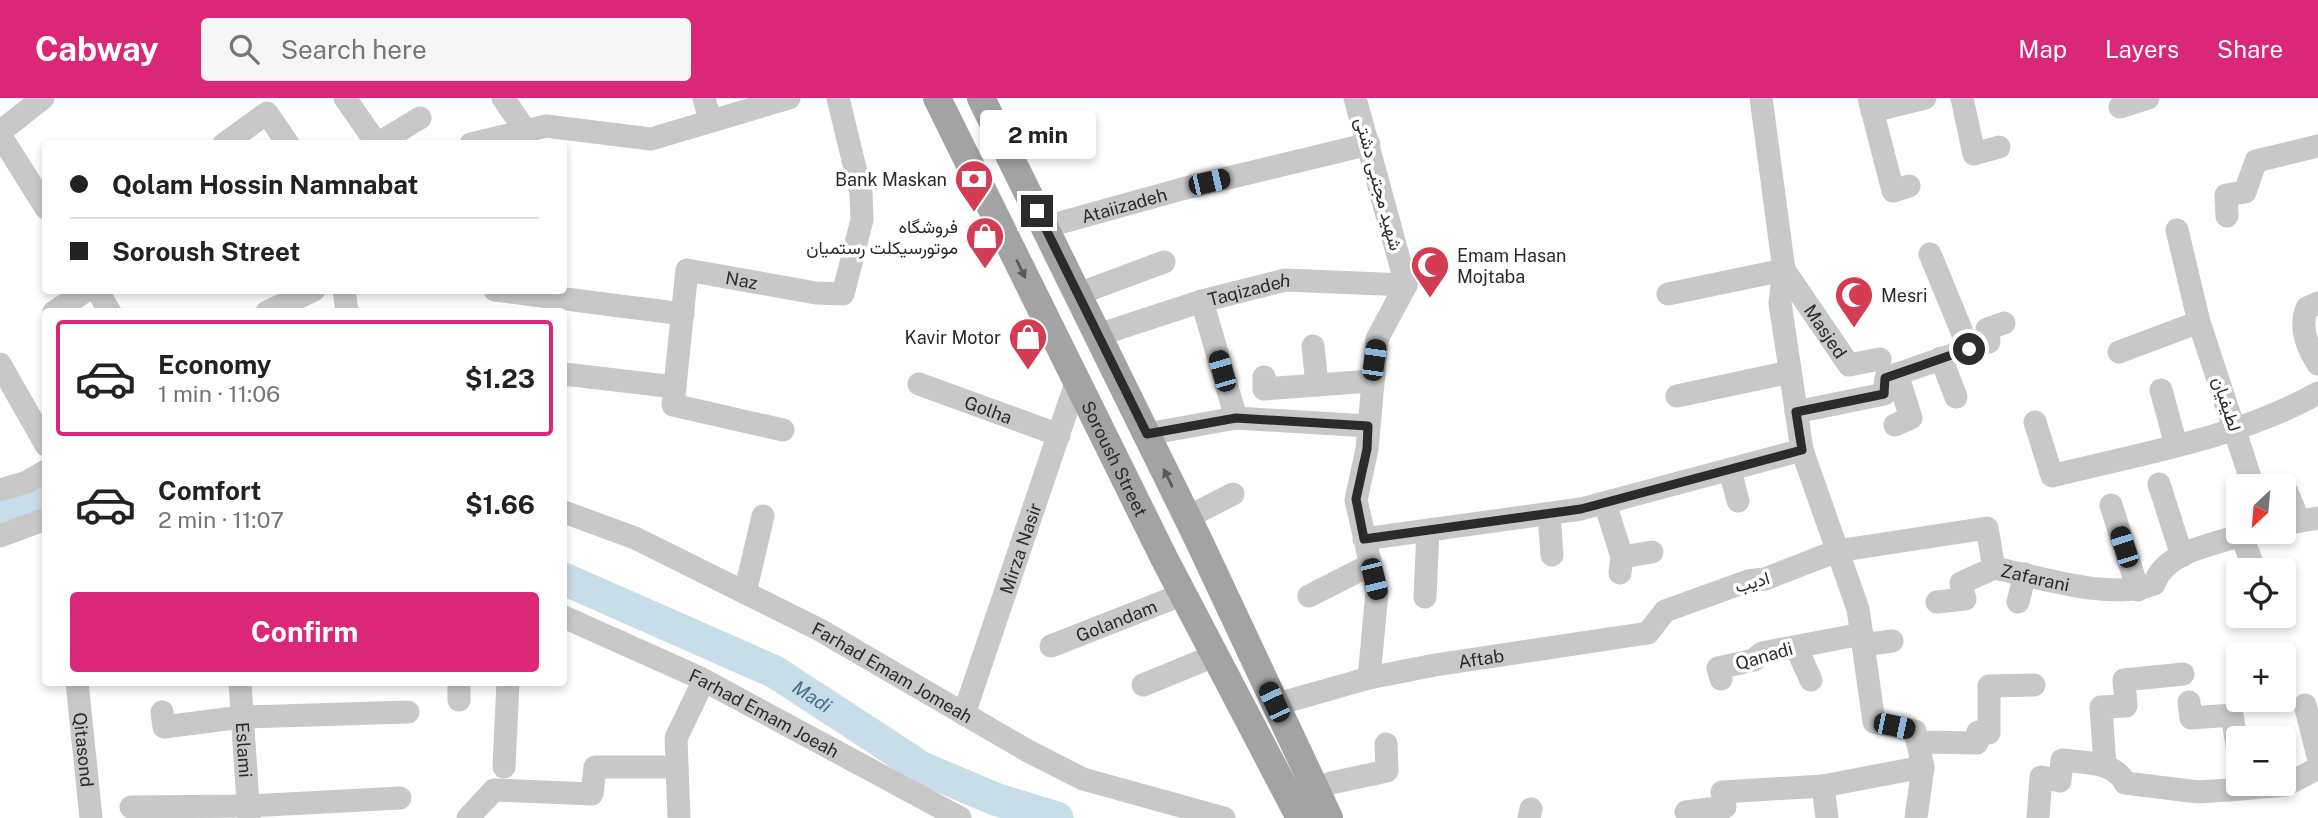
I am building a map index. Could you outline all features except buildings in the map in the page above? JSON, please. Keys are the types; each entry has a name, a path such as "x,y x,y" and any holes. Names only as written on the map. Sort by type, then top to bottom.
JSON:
{"main road":[{"name":"Soroush Street","path":"937,98 1164,558 1300,818"},
{"path":"981,98 1193,528 1329,818"},
{"path":"1193,528 1348,818"},
{"path":"1164,558 1282,818"}],"street":[{"path":"345,98 374,140"},
{"path":"503,98 539,133"},
{"path":"496,140 539,133 651,139 707,109 789,98"},
{"name":"Naz","path":"675,387 687,271 816,293 843,294 862,220 861,194 838,98"},
{"path":"947,98 993,191 991,208"},
{"path":"971,98 1016,191 1029,196"},
{"name":"شهید مجتبی دشتی","path":"1355,98 1406,285"},
{"path":"1760,98 1784,270 1780,303 1802,450 1858,609 1874,722 1915,730 1923,767 1916,818"},
{"path":"1962,98 1974,154 1999,147"},
{"path":"2120,107 2148,98"},
{"path":"40,99 0,134 42,202"},
{"path":"1909,186 1893,191 1871,105 1915,99"},
{"path":"230,140 267,113 285,140"},
{"path":"383,140 419,118"},
{"name":"Ataiizadeh","path":"1045,227 1182,189 1368,144"},
{"path":"2227,216 2226,195 2245,192 2256,161 2318,146"},
{"name":"لطیفیان","path":"2177,230 2199,321 2249,474"},
{"path":"1930,254 1969,349"},
{"path":"1078,294 1164,262"},
{"path":"1668,293 1784,270"},
{"name":"Masjed","path":"1784,270 1849,365 1889,366"},
{"name":"Taqizadeh","path":"1098,335 1202,301 1284,280 1406,285"},
{"path":"1370,678 1377,592 1356,499 1367,449 1371,381 1377,340 1406,285"},
{"path":"59,308 80,294"},
{"path":"276,308 305,294"},
{"path":"526,294 682,314"},
{"path":"1202,301 1236,418"},
{"path":"2318,303 2307,308 2302,320 2309,350 2318,364"},
{"path":"2119,352 2199,321"},
{"path":"1889,366 1941,358 1989,342 1987,330 2004,323"},
{"path":"1312,346 1317,385"},
{"path":"1941,358 1956,397"},
{"path":"0,364 42,438"},
{"path":"1796,412 1884,394 1889,366"},
{"path":"1889,366 1911,418 1895,425"},
{"path":"1677,396 1790,372"},
{"path":"567,374 675,387 673,405 783,430"},
{"path":"1264,377 1264,388 1371,381"},
{"name":"Mirza Nasir","path":"964,714 1076,383"},
{"name":"Golha","path":"919,384 1059,435"},
{"path":"2161,390 2176,445"},
{"path":"2035,422 2052,475 2235,431 2281,414 2318,393"},
{"path":"1147,434 1236,418 1368,426"},
{"path":"1364,539 1605,503 1802,450"},
{"path":"1730,470 1738,501"},
{"path":"0,490 27,482 42,473"},
{"path":"2159,484 2182,556"},
{"path":"1193,528 1233,494"},
{"path":"1605,503 1621,565 1652,552"},
{"path":"2111,505 2138,590 2154,584 2158,570 2182,556 2226,541"},
{"name":"Farhad Emam Jomeah","path":"567,513 635,538 820,630 964,714 1083,779 1224,818"},
{"path":"1549,513 1552,555"},
{"path":"745,593 763,516"},
{"path":"0,536 42,520"},
{"name":"Zafarani","path":"1837,551 1987,528 1994,568 2102,589 2138,590"},
{"path":"1425,597 1428,530"},
{"name":"ادیب","path":"1665,611 1748,581 1765,579 1837,551"},
{"path":"1309,596 1370,565"},
{"path":"1937,602 1965,599 1961,583 1994,568"},
{"path":"2018,602 2025,574"},
{"name":"Golandam","path":"1051,646 1181,595"},
{"name":"Aftab","path":"1287,701 1370,678 1648,633 1665,611"},
{"name":"Farhad Emam Joeah","path":"567,618 704,680 960,818"},
{"name":"Qanadi","path":"1721,679 1718,668 1754,660 1762,653 1862,639 1892,641"},
{"path":"1796,647 1811,680"},
{"path":"1143,685 1209,658"},
{"path":"2105,766 2101,707 2126,706 2123,680 2183,674"},
{"path":"679,818 677,738 704,680"},
{"path":"1918,742 1977,743 1978,732 1989,733 1989,686 2034,685"},
{"name":"Qitasond","path":"77,686 91,818"},
{"name":"Eslami","path":"240,686 248,812"},
{"path":"504,767 508,686"},
{"path":"2189,702 2191,718 2232,715 2234,726"},
{"path":"2305,705 2318,756"},
{"path":"162,712 164,727 242,717 408,712"},
{"path":"1331,783 1387,771 1386,744"},
{"path":"2038,818 2040,777 2060,781 2063,760 2105,766 2121,774 2125,783 2198,792 2226,788"},
{"path":"468,818 494,790 592,794 595,767 677,767"},
{"path":"1686,812 1725,807 1722,792 1823,786 1923,767"},
{"path":"2296,780 2318,768"},
{"path":"1823,786 1827,818"},
{"path":"131,807 248,812 400,798"}],"waterway":[{"name":"Madi","path":"0,512 28,503 42,494"},
{"name":"Madi","path":"567,580 775,672 922,768 995,799 1057,818"}],"place":[{"name":"Bank Maskan","path":"974,213"},
{"name":"فروشگاه موتورسیکلت رستمیان","path":"985,270"},
{"name":"Emam Hasan Mojtaba","path":"1430,299"},
{"name":"Mesri","path":"1854,329"},
{"name":"Kavir Motor","path":"1028,371"}],"route":[{"path":"1037,211 1147,434 1236,418 1368,426 1367,449 1356,499 1364,539 1581,509 1802,450 1796,412 1884,394 1885,378 1969,349"}]}
